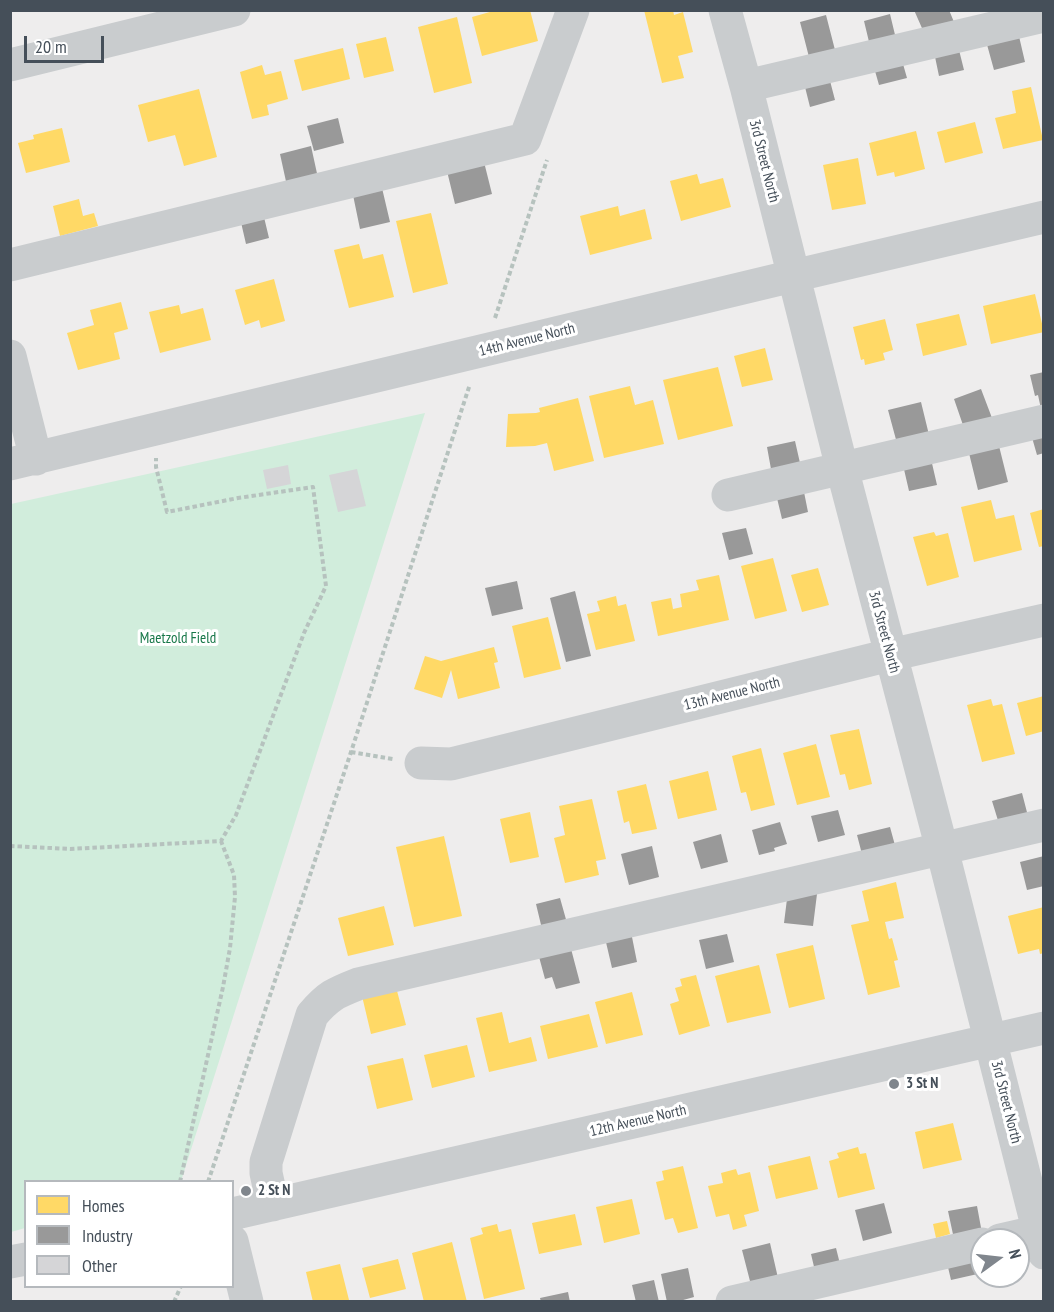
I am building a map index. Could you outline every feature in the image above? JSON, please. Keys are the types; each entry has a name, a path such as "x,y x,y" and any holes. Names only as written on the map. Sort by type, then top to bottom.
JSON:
{"street":[{"path":"10,65 234,10"},
{"path":"10,265 525,139 573,10"},
{"name":"3rd Street North","path":"725,10 1042,1238"},
{"path":"746,86 1044,16"},
{"name":"14th Avenue North","path":"23,462 793,276 1044,218"},
{"path":"10,356 23,462"},
{"path":"728,495 1044,421"},
{"name":"13th Avenue North","path":"421,763 451,764 891,655 1044,620"},
{"path":"273,1205 266,1162 312,1015 325,1000 340,991 358,984 1044,825"},
{"name":"12th Avenue North","path":"234,1214 1044,1028"},
{"path":"732,1302 970,1247"},
{"path":"234,1249 247,1302"}],"path":[{"path":"492,327 547,158"},
{"path":"209,1180 471,381"},
{"path":"156,466 167,512 238,498 314,487 326,586 304,633 236,815 221,841"},
{"path":"351,752 421,763"},
{"path":"10,846 70,849 221,841"},
{"path":"180,1180 230,948 234,875 221,841"},
{"path":"174,1302 181,1288"}],"green space":[{"name":"Maetzold Field","path":"425,413 181,1180 24,1180 24,1228 11,1232 11,504"}],"building: Homes":[{"path":"497,10 530,10 538,41 482,56 472,17"},
{"path":"644,10 673,10 674,15 683,12 693,52 678,56 684,78 662,83"},
{"path":"457,17 472,83 434,93 418,27"},
{"path":"386,37 394,71 364,78 356,44"},
{"path":"343,48 350,79 302,91 294,60"},
{"path":"262,65 265,75 281,71 288,99 267,105 269,115 252,119 240,72"},
{"path":"1031,87 1043,140 1003,149 995,118 1016,113 1012,91"},
{"path":"199,89 217,157 184,166 175,135 148,142 138,105"},
{"path":"975,122 983,153 945,163 937,132"},
{"path":"62,128 70,162 26,173 18,143 34,139 33,135"},
{"path":"916,131 925,169 895,177 894,172 877,176 869,143"},
{"path":"858,158 866,204 832,210 823,165"},
{"path":"697,174 700,184 723,178 731,207 681,221 670,181"},
{"path":"79,199 83,216 94,213 98,226 60,236 53,206"},
{"path":"618,206 620,216 645,209 652,239 590,255 580,216"},
{"path":"431,213 448,284 413,293 396,221"},
{"path":"359,244 363,259 383,254 394,297 349,308 334,250"},
{"path":"274,279 285,321 261,328 259,320 245,325 235,290"},
{"path":"1035,294 1044,332 991,344 983,306"},
{"path":"121,302 128,329 114,333 120,359 78,370 67,333 94,325 90,310"},
{"path":"179,305 181,314 203,308 211,340 160,353 149,312"},
{"path":"959,314 967,345 923,356 916,324"},
{"path":"885,319 893,350 883,353 885,360 865,365 864,359 861,360 853,327"},
{"path":"765,348 773,380 742,387 734,356"},
{"path":"718,367 733,426 678,440 663,380"},
{"path":"630,386 635,405 653,400 664,444 604,458 589,396"},
{"path":"578,398 594,461 554,471 547,443 535,446 506,447 508,414 536,413 540,412 539,408"},
{"path":"991,500 996,519 1014,515 1022,550 974,562 961,507"},
{"path":"1044,509 1044,546 1039,547 1030,513"},
{"path":"934,532 936,536 948,533 959,577 927,586 913,537"},
{"path":"773,558 787,611 755,619 741,566"},
{"path":"818,568 829,605 802,612 791,575"},
{"path":"719,575 729,620 658,636 651,602 671,598 673,609 682,607 680,594 699,590 696,580"},
{"path":"616,596 618,606 626,604 635,641 596,650 587,614 600,611 597,601"},
{"path":"548,617 561,669 524,678 512,626"},
{"path":"494,647 498,662 494,663 500,688 458,699 451,670 442,698 414,689 425,656 441,661"},
{"path":"1044,696 1044,731 1026,736 1017,703"},
{"path":"991,699 993,706 1002,704 1015,754 982,762 967,705"},
{"path":"859,729 872,784 849,790 845,774 840,775 830,735"},
{"path":"816,744 830,797 797,805 783,753"},
{"path":"761,748 775,805 751,811 746,792 741,793 732,756"},
{"path":"708,771 717,810 678,819 669,781"},
{"path":"646,784 657,829 632,834 629,821 624,823 617,791"},
{"path":"592,799 606,859 596,861 599,875 565,883 554,838 565,835 559,806"},
{"path":"530,812 539,857 510,863 500,819"},
{"path":"444,836 462,916 414,927 396,847"},
{"path":"896,882 904,918 885,922 898,960 894,961 900,987 868,995 851,925 869,921 862,891"},
{"path":"384,906 394,945 348,956 338,918"},
{"path":"1044,907 1044,953 1040,954 1039,949 1018,954 1008,916"},
{"path":"813,945 825,999 789,1008 776,954"},
{"path":"759,965 771,1013 727,1023 715,976"},
{"path":"696,975 710,1026 679,1035 670,1004 679,1001 675,988 682,986 680,979"},
{"path":"396,987 406,1025 371,1034 362,996"},
{"path":"632,992 643,1035 606,1044 595,1002"},
{"path":"502,1012 509,1043 531,1037 537,1061 489,1072 476,1018"},
{"path":"589,1014 598,1047 548,1059 540,1026"},
{"path":"467,1045 475,1077 432,1088 424,1055"},
{"path":"403,1058 413,1100 377,1109 367,1066"},
{"path":"953,1123 962,1160 923,1169 915,1132"},
{"path":"858,1147 860,1154 866,1153 875,1189 838,1198 829,1161 839,1158 837,1153"},
{"path":"810,1156 818,1189 776,1199 768,1166"},
{"path":"683,1166 698,1228 678,1233 673,1218 665,1220 656,1182 664,1180 662,1171"},
{"path":"736,1169 738,1175 750,1172 759,1211 744,1215 747,1226 733,1230 729,1214 716,1217 708,1186 723,1183 721,1173"},
{"path":"632,1199 640,1234 604,1243 596,1207"},
{"path":"575,1214 582,1245 539,1254 532,1223"},
{"path":"947,1221 950,1234 936,1238 933,1224"},
{"path":"497,1224 499,1232 511,1229 525,1289 484,1299 470,1238 483,1234 481,1228"},
{"path":"452,1242 467,1302 424,1302 412,1253"},
{"path":"398,1259 406,1289 370,1298 362,1268"},
{"path":"340,1264 349,1300 313,1302 306,1272"}],"building: Industry":[{"path":"914,10 949,10 954,22 925,35"},
{"path":"890,14 896,39 870,46 864,21"},
{"path":"826,15 835,50 809,57 800,22"},
{"path":"1018,32 1025,62 994,70 986,41"},
{"path":"958,46 964,70 939,76 934,52"},
{"path":"901,57 907,78 879,85 873,64"},
{"path":"829,77 835,100 810,107 804,83"},
{"path":"338,118 344,143 314,151 307,126"},
{"path":"311,146 318,178 287,186 280,154"},
{"path":"483,158 492,194 455,204 446,167"},
{"path":"382,188 390,222 360,229 353,195"},
{"path":"263,213 269,238 246,244 240,218"},
{"path":"1044,372 1044,409 1041,409 1030,375"},
{"path":"981,389 992,418 964,428 954,399"},
{"path":"921,402 930,439 898,447 888,410"},
{"path":"1044,431 1044,453 1037,455 1031,434"},
{"path":"795,441 800,463 771,469 767,447"},
{"path":"998,442 1008,482 978,490 968,449"},
{"path":"931,459 937,485 909,491 903,465"},
{"path":"803,487 808,512 782,519 776,494"},
{"path":"746,528 753,554 729,560 722,533"},
{"path":"517,581 523,609 492,616 485,588"},
{"path":"575,591 591,656 566,662 550,598"},
{"path":"1022,793 1029,820 1000,827 992,801"},
{"path":"838,810 845,835 818,842 811,816"},
{"path":"780,822 787,844 774,848 775,851 759,855 752,830"},
{"path":"890,827 896,849 863,858 857,835"},
{"path":"721,834 728,862 701,869 693,842"},
{"path":"652,846 659,877 629,885 621,854"},
{"path":"1044,856 1044,886 1027,890 1020,862"},
{"path":"788,891 817,894 813,926 784,923"},
{"path":"560,898 567,923 542,929 536,904"},
{"path":"631,932 637,962 612,968 605,938"},
{"path":"727,934 734,962 706,969 699,940"},
{"path":"570,945 580,983 556,989 552,977 545,979 538,953"},
{"path":"884,1203 892,1233 863,1241 855,1210"},
{"path":"977,1206 981,1228 970,1228 970,1236 954,1239 948,1211"},
{"path":"770,1243 778,1278 751,1285 742,1250"},
{"path":"836,1248 840,1264 815,1271 811,1254"},
{"path":"970,1258 970,1276 951,1280 947,1263"},
{"path":"688,1268 694,1297 667,1302 661,1274"},
{"path":"654,1280 659,1302 636,1302 632,1285"},
{"path":"568,1292 570,1302 541,1302 540,1298"}],"building: Other":[{"path":"288,465 291,484 267,489 263,470"},
{"path":"357,469 366,506 338,512 329,475"}],"place":[{"name":"3 St N","path":"894,1084"},
{"name":"2 St N","path":"246,1191"}]}
